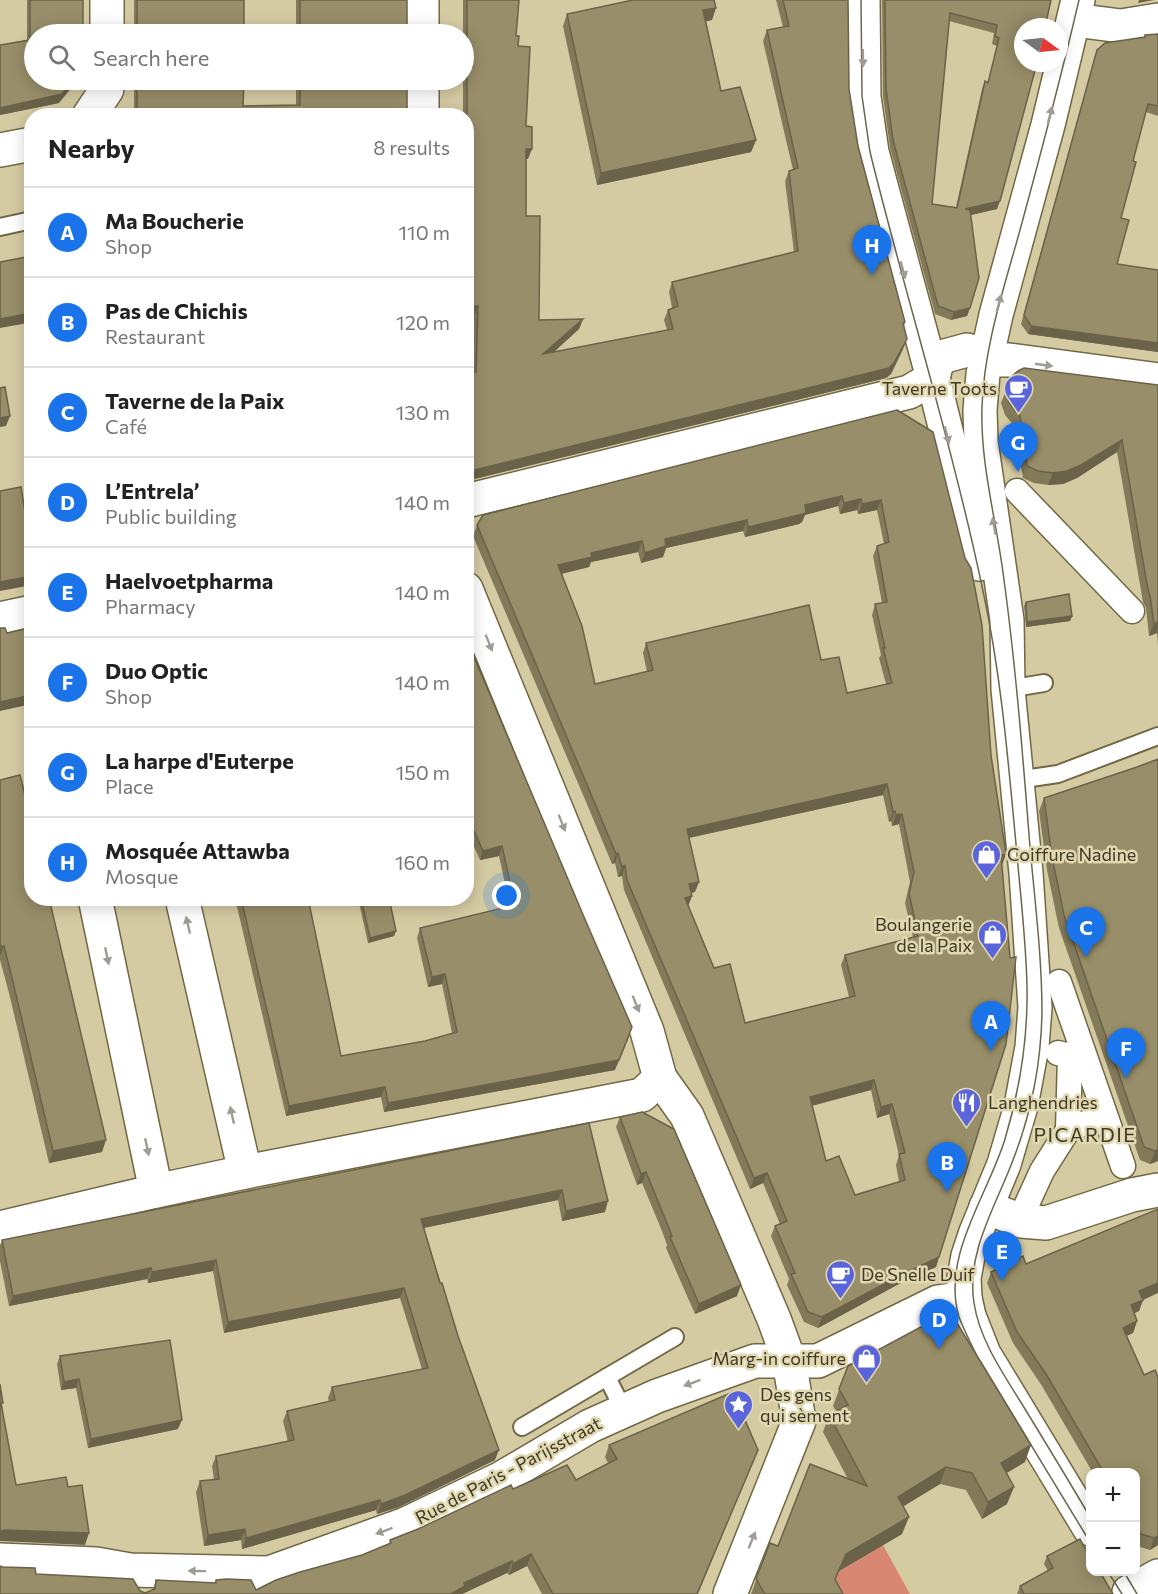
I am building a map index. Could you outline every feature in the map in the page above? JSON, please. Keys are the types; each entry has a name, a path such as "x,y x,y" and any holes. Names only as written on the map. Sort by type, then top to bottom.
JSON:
{"street":[{"path":"107,0 107,24"},
{"path":"422,0 422,24"},
{"path":"863,0 863,62 867,123 887,213 933,378 975,546 1008,689"},
{"path":"1086,1522 984,1354 972,1327 965,1298 964,1278 968,1256 1004,1164 1021,1106 1032,1047 1035,1007 1029,902 1008,689 1008,620 981,441 980,410 985,360 1076,10 1121,26 1158,20"},
{"path":"94,108 106,90"},
{"path":"422,90 423,108"},
{"path":"0,150 24,146"},
{"path":"474,499 909,392 933,378 945,382 964,377 973,373 985,360 1009,360 1158,380"},
{"path":"1017,492 1132,611"},
{"path":"474,608 647,1031 660,1078 687,1116 774,1319 789,1360 799,1421 730,1594"},
{"path":"0,619 24,614"},
{"path":"97,906 156,1191"},
{"path":"184,906 245,1172"},
{"path":"1059,982 1123,1166"},
{"path":"1026,1206 1033,1180 1068,1130 1070,1056 1058,1053"},
{"path":"0,1228 245,1172 642,1095 660,1078"},
{"path":"1068,1130 1105,1115"},
{"path":"986,1207 1021,1221 1046,1223 1092,1201 1158,1190"},
{"name":"Rue de Paris - Parijsstraat","path":"0,1560 96,1564 134,1577 269,1573 406,1524 500,1479 590,1426 657,1396 756,1361 818,1361 938,1302 965,1298"},
{"path":"1125,1586 1158,1576"}],"lane":[{"path":"0,227 24,222"},
{"path":"1008,689 1044,682"},
{"path":"1017,780 1058,774 1158,736"},
{"path":"522,1427 675,1337"},
{"path":"607,1377 624,1411"}],"shaded area":[{"path":"883,1545 910,1594 826,1594 834,1584 839,1571"}],"building":[{"path":"30,0 83,0 83,24 30,24"},
{"path":"137,0 244,0 244,24 137,24"},
{"path":"300,0 407,0 407,24 300,24"},
{"path":"467,0 519,0 516,36 519,36 518,46 530,47 526,126 532,127 532,149 526,149 526,216 540,216 539,320 583,319 543,354 673,329 668,310 678,306 672,282 798,251 789,171 798,168 767,30 789,26 783,0 848,0 849,89 858,146 905,322 903,323 907,339 894,363 889,368 474,470 474,372 476,372 478,306 474,306 474,108 467,108 467,90 474,90 474,24 467,24"},
{"path":"633,0 714,0 716,8 703,10 721,91 740,87 756,140 601,173 567,14"},
{"path":"885,0 1051,0 1047,18 1014,18 1014,72 1035,72 1000,201 965,209 970,210 979,278 970,308 954,312 938,306 893,140 886,88","holes":["950,13 997,25 995,36 999,38 988,83 985,81 957,208 932,204"]},
{"path":"1158,34 1158,106 1148,104 1133,161 1136,162 1121,218 1129,220 1117,264 1158,270 1158,343 1031,326 1024,315 1097,50 1105,43"},
{"path":"24,41 24,90 65,90 62,94 0,108 0,45"},
{"path":"137,90 244,90 243,106 300,105 300,90 407,90 407,108 137,108"},
{"path":"24,258 24,314 0,319 0,262"},
{"path":"1024,368 1158,385 1158,622 1154,624 1122,440 1067,471 1053,473 1038,471 1027,466 1020,415 1009,403 1006,390 1011,377"},
{"path":"5,387 10,416 0,418 0,388"},
{"path":"897,410 933,432 965,558 971,568 982,625 991,755 1006,854 1001,855 1010,958 1016,957 1006,1044 939,1257 822,1317 808,1312 791,1274 795,1273 775,1226 787,1221 767,1173 754,1178 627,880 625,865 622,867 618,853 616,854 477,525 483,515","holes":["842,496 844,503 861,499 862,504 881,500 889,542 877,546 887,602 875,604 892,683 847,693 839,657 821,660 809,605 646,643 653,670 595,684 582,626 558,565 592,557 591,553 642,541 645,553 666,546 665,539 747,520 748,527 803,514 806,512 805,505","887,784 893,812 895,811 896,815 902,814 914,872 909,893 918,936 845,955 855,996 745,1023 730,964 714,968 685,898 692,896 689,884 699,882 687,829","874,1080 881,1107 892,1104 905,1153 899,1154 905,1180 855,1195 839,1156 826,1161 810,1097"]},
{"path":"21,487 24,506 24,578 0,582 0,491"},
{"path":"1069,594 1072,616 1027,622 1026,602"},
{"path":"0,628 5,628 7,633 24,629 24,697 0,702"},
{"path":"474,657 632,1027 619,1060 388,1103 385,1087 289,1106 243,906 310,906 341,1056 425,1041 457,1032 445,974 432,977 420,928 515,905 502,846 483,851 474,831"},
{"path":"1158,759 1158,1150 1155,1151 1144,1147 1064,915 1052,857 1044,798"},
{"path":"20,775 24,791 24,906 51,906 106,1140 53,1151 4,946 1,947 0,943 0,780"},
{"path":"363,906 391,906 396,931 370,938"},
{"path":"642,1112 674,1129 741,1285 699,1304 670,1237 672,1236 646,1172 641,1174 620,1117"},
{"path":"589,1123 608,1201 566,1211 562,1190 421,1219 440,1283 442,1283 458,1336 499,1450 403,1496 381,1504 380,1500 246,1538 245,1529 208,1535 200,1481 219,1479 216,1456 294,1440 287,1411 335,1400 332,1387 428,1368 404,1288 228,1322 216,1260 152,1272 151,1268 13,1296 2,1240"},
{"path":"1158,1209 1158,1283 1139,1291 1143,1300 1131,1305 1137,1321 1123,1328 1144,1375 1155,1370 1158,1377 1158,1536 1154,1538 1140,1532 1140,1468 1101,1468 1046,1374 1017,1332 991,1272 1023,1256 1026,1264"},
{"path":"943,1315 954,1318 1031,1445 1001,1463 1014,1487 988,1502 972,1473 946,1467 898,1497 909,1517 846,1554 835,1579 843,1594 765,1594 756,1579 770,1543 778,1546 810,1464 867,1486 829,1415 848,1405 839,1389 848,1366"},
{"path":"170,1340 182,1420 91,1439 79,1379 64,1382 60,1356"},
{"path":"0,1384 3,1403 1,1403 16,1485 66,1477 68,1487 82,1485 89,1533 0,1531"},
{"path":"733,1392 758,1450 697,1594 553,1594 531,1554 513,1564 512,1561 464,1583 465,1586 451,1594 0,1594 0,1566 35,1568 36,1574 133,1579 140,1591 145,1593 155,1589 156,1580 216,1583 216,1580 226,1579 251,1580 256,1590 300,1572 362,1555 511,1485 513,1489 567,1465 576,1480 617,1459 609,1445"},
{"path":"1080,1539 1086,1550 1086,1576 1102,1576 1113,1594 1024,1594 1020,1586 1053,1568 1047,1556"}],"tram line":[{"path":"861,0 862,96 870,152 971,536 995,654 1010,780 1024,933 1027,1005 1019,1082 1005,1139 961,1249 956,1271 955,1294 959,1317 977,1356 1086,1535"},
{"path":"1079,0 996,317 987,362 982,407 984,450 1001,558 1016,680 1040,951 1042,1013 1037,1069 1030,1106 1013,1160 978,1247 973,1284 977,1317 988,1345 1086,1510"},
{"path":"1111,1576 1122,1594"},
{"path":"1126,1576 1137,1594"}],"place":[{"name":"Mosquée Attawba","path":"872,275"},
{"name":"Taverne Toots","path":"1018,414"},
{"name":"La harpe d'Euterpe","path":"1018,472"},
{"name":"Coiffure Nadine","path":"986,880"},
{"name":"Taverne de la Paix","path":"1086,957"},
{"name":"Boulangerie de la Paix","path":"993,960"},
{"name":"Ma Boucherie","path":"991,1051"},
{"name":"Duo Optic","path":"1126,1078"},
{"name":"Langhendries","path":"967,1128"},
{"name":"Pas de Chichis","path":"947,1192"},
{"name":"Haelvoetpharma","path":"1002,1281"},
{"name":"De Snelle Duif","path":"840,1300"},
{"name":"L’Entrela’","path":"939,1349"},
{"name":"Marg-in coiffure","path":"867,1384"},
{"name":"Des gens qui sèment","path":"739,1430"}],"district":[{"name":"PICARDIE","path":"1085,1134"}]}
